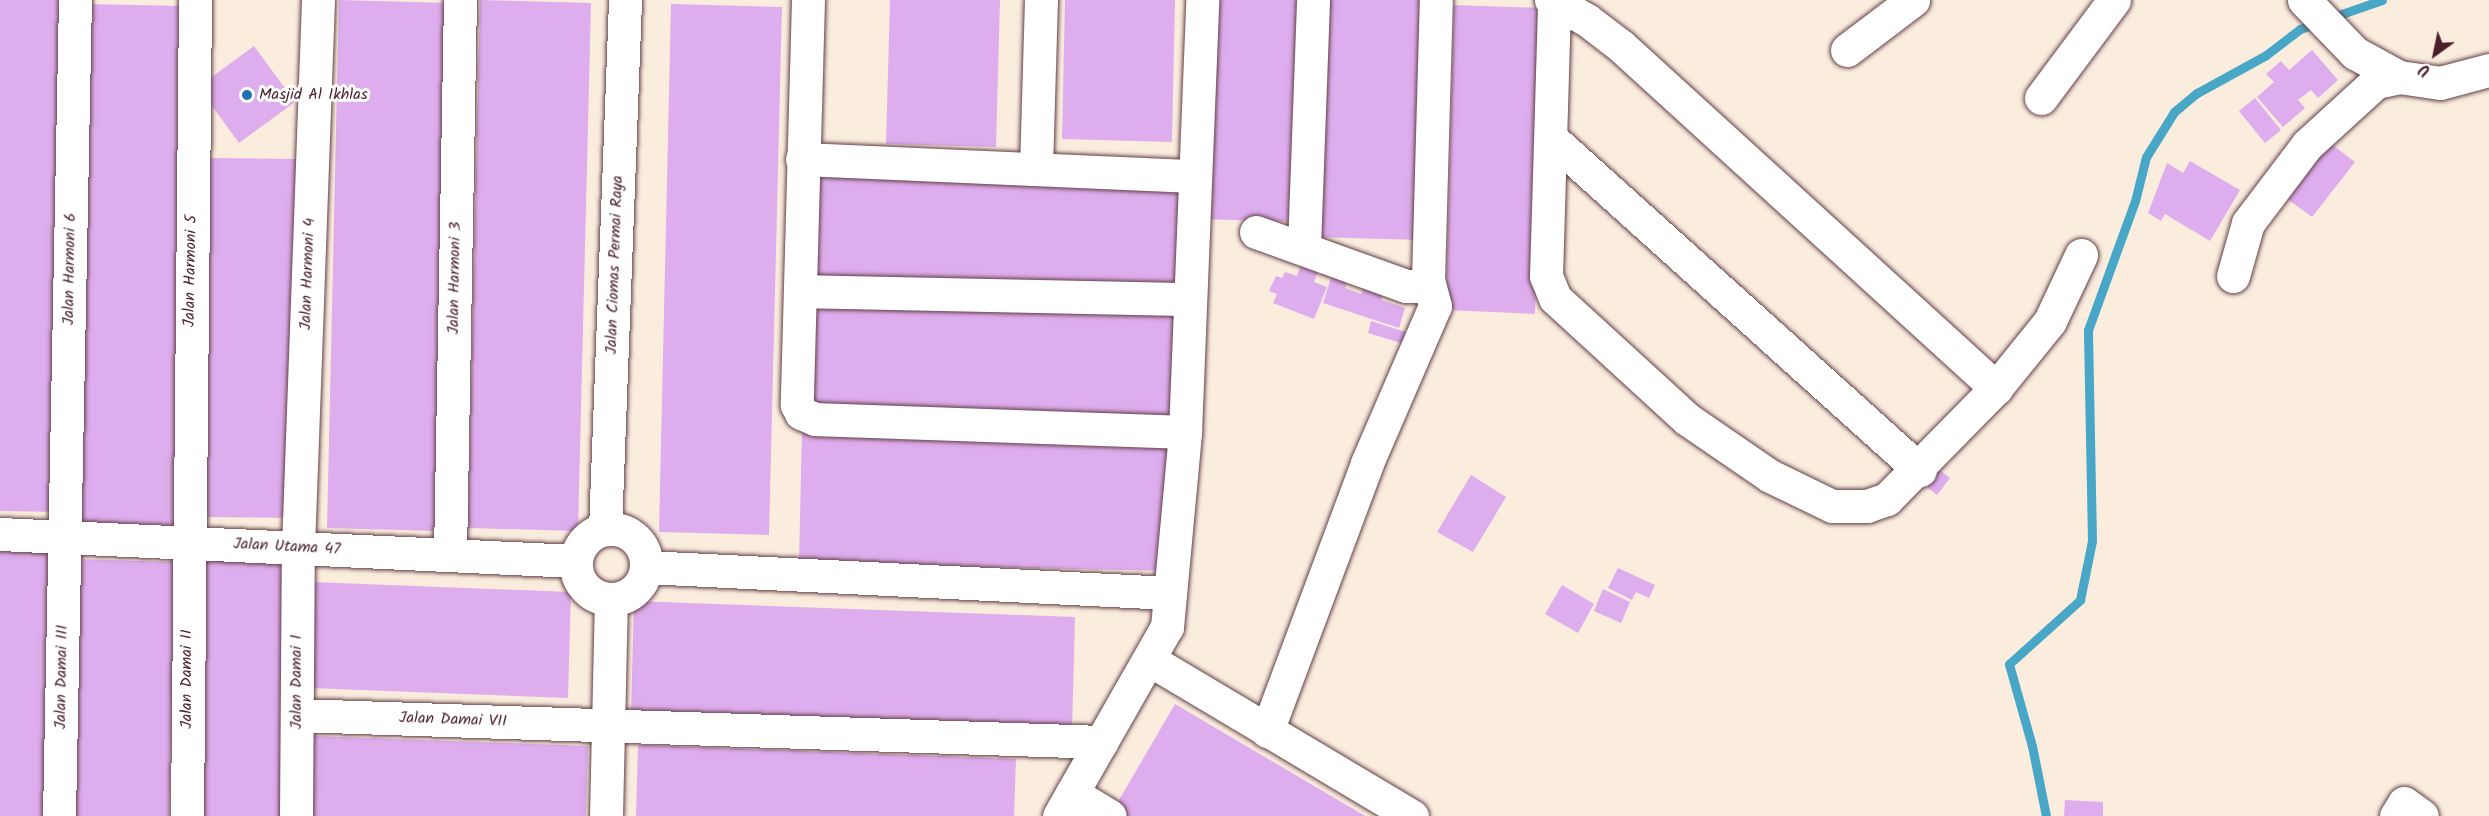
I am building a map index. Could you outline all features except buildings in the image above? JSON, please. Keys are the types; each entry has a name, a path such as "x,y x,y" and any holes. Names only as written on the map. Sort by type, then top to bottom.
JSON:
{"street":[{"name":"Jalan Harmoni 6","path":"65,537 75,0"},
{"name":"Jalan Harmoni 5","path":"187,543 195,0"},
{"name":"Jalan Harmoni 4","path":"298,548 318,0"},
{"name":"Jalan Harmoni 3","path":"450,555 460,0"},
{"name":"Jalan Ciomas Permai Raya","path":"605,529 626,0"},
{"path":"808,0 797,405 807,417 1185,432"},
{"path":"1036,168 1041,0"},
{"path":"1110,816 1065,805 1167,627 1185,432 1202,0"},
{"path":"1304,247 1313,0"},
{"path":"1267,731 1367,463 1428,327 1435,306 1428,280 1436,0"},
{"path":"1847,50 1913,0"},
{"path":"2041,98 2114,0"},
{"path":"2304,0 2355,53 2399,77 2440,83 2489,70"},
{"path":"1552,1 1552,139 1548,287 1555,298 1639,378 1731,452 1812,499 1832,506 1867,506 1887,499 1920,470 1996,388 2050,321 2082,255"},
{"path":"1552,1 1621,46 1996,388"},
{"path":"2233,276 2248,223 2300,154 2339,112 2376,82 2399,77"},
{"path":"1552,139 1920,470"},
{"path":"802,159 1195,176"},
{"path":"1256,232 1304,247 1406,285 1418,286 1428,280"},
{"path":"800,291 1190,299"},
{"path":"605,529 626,532 635,538 642,546 646,567 639,586 622,598 611,600 589,592 576,573 575,561 584,540 605,529"},
{"name":"Jalan Utama 47","path":"0,534 575,561"},
{"name":"Jalan Damai III","path":"59,816 65,537"},
{"name":"Jalan Damai II","path":"187,543 187,816"},
{"name":"Jalan Damai I","path":"296,816 298,548"},
{"path":"646,567 1170,593"},
{"path":"606,816 611,600"},
{"path":"1149,660 1412,816"},
{"name":"Jalan Damai VII","path":"297,715 1102,742"},
{"path":"2396,816 2404,803 2422,816"}],"waterway":[{"path":"2330,18 2382,0"},
{"path":"2046,816 2032,746 2009,664 2080,600 2092,541 2088,330 2135,201 2146,157 2174,112 2197,93 2266,55 2300,29 2317,23"}],"place":[{"name":"Masjid Al Ikhlas","path":"247,95"}]}
